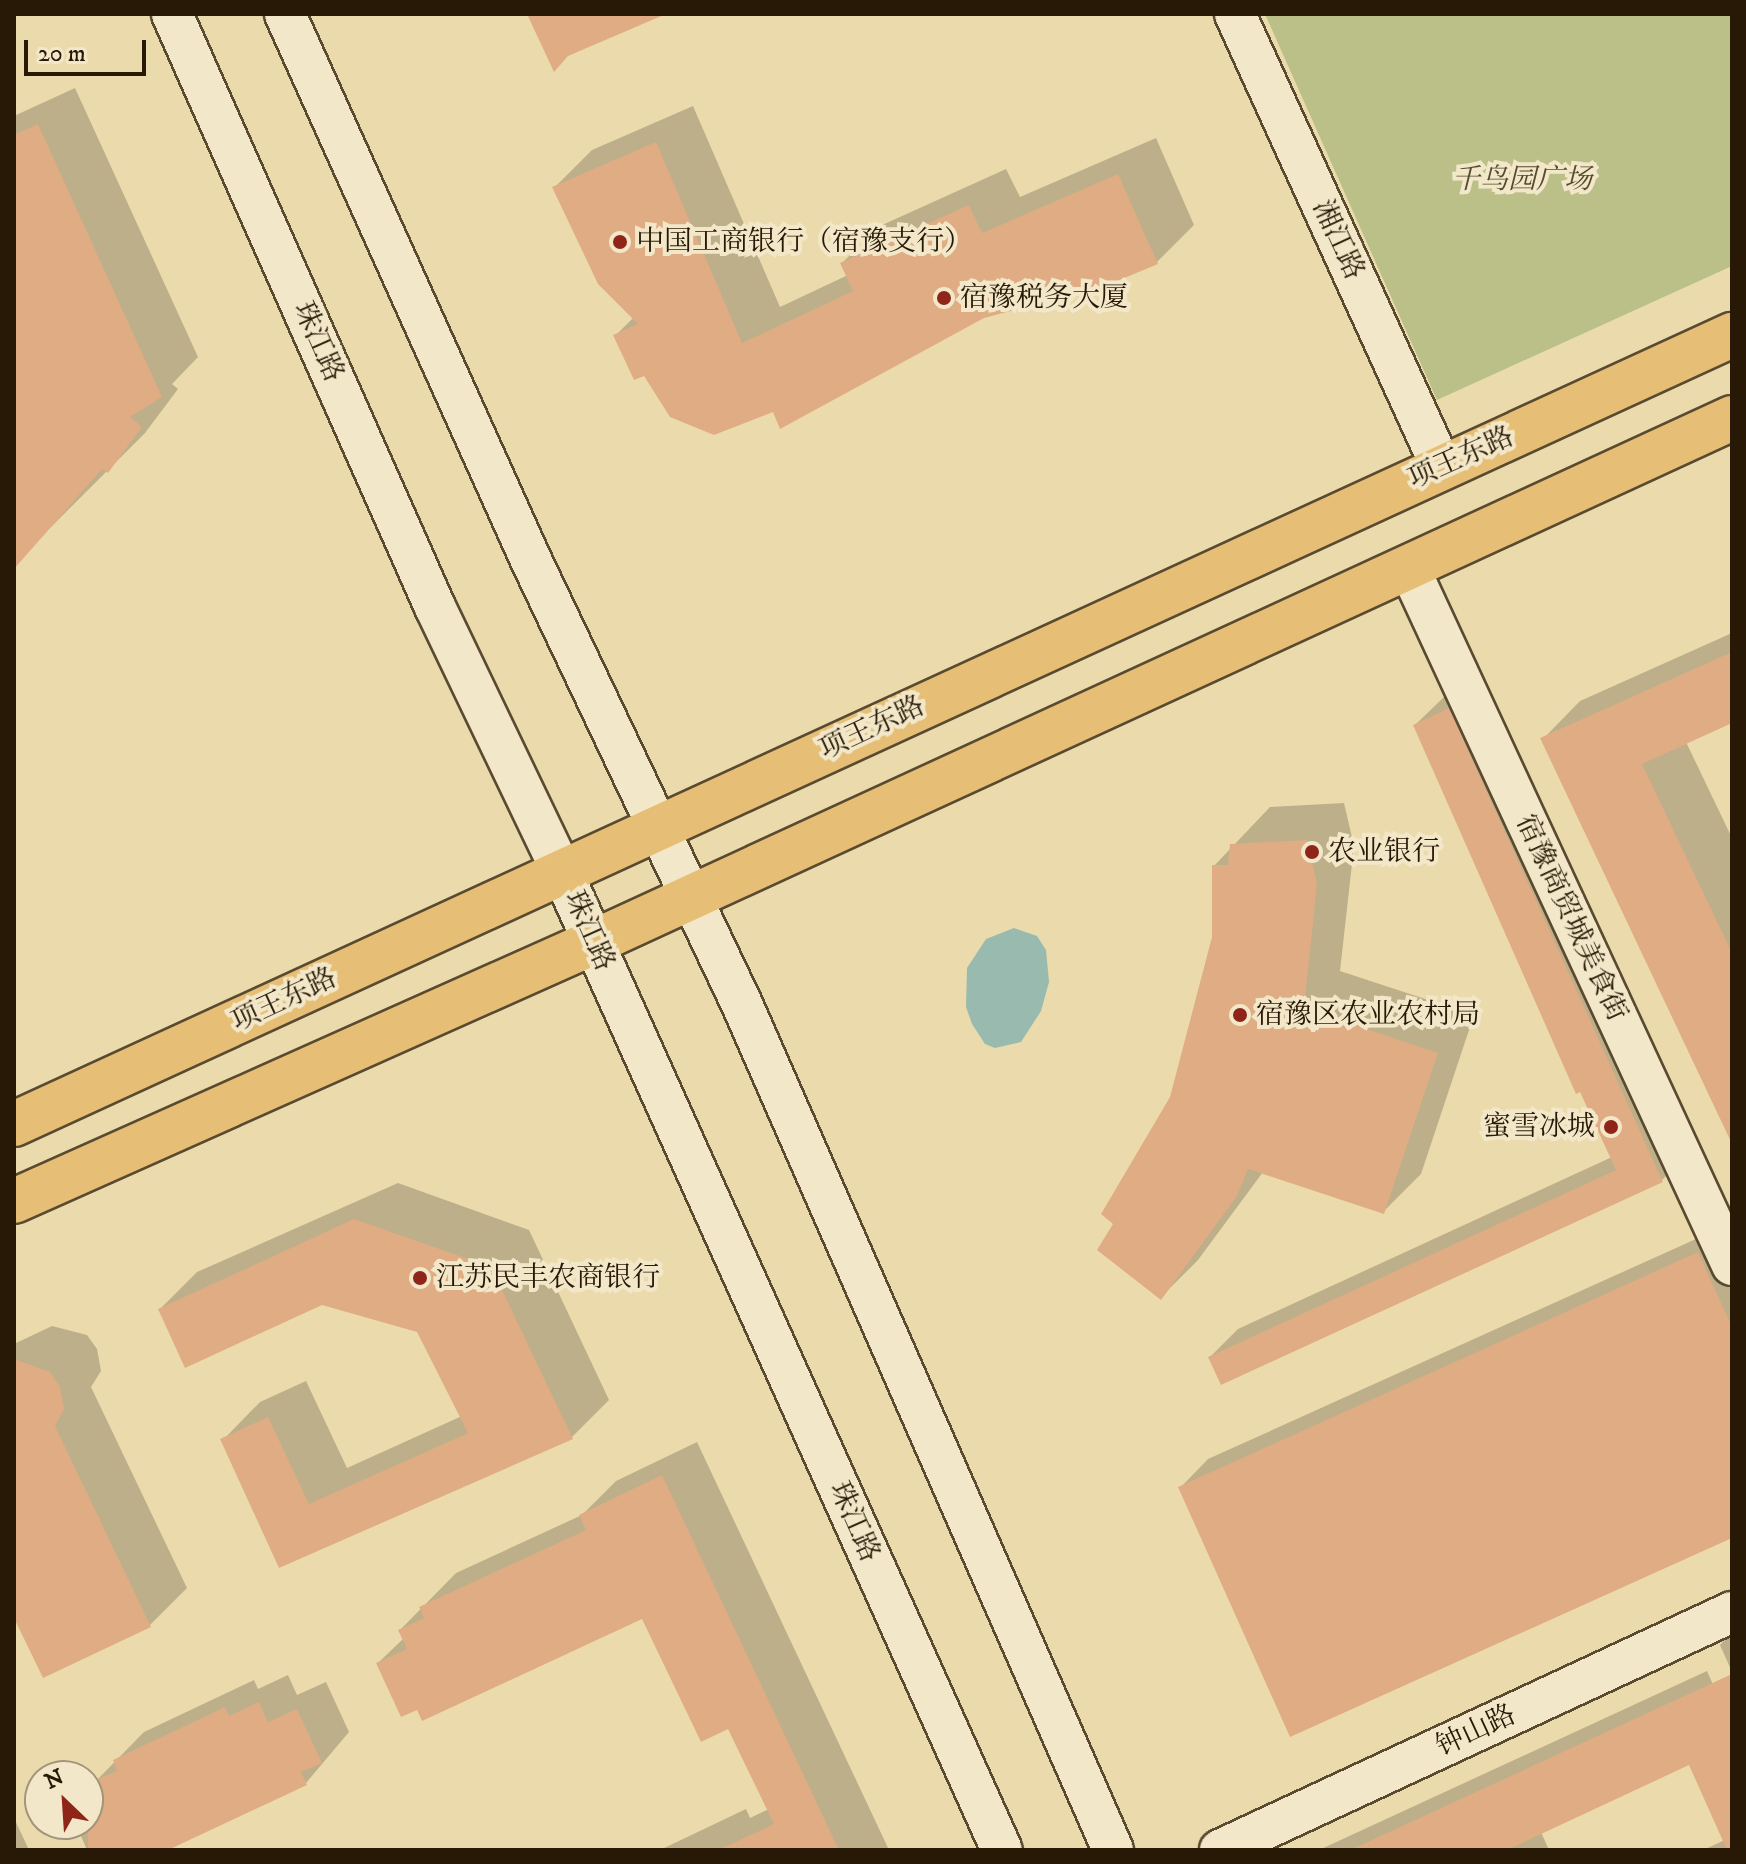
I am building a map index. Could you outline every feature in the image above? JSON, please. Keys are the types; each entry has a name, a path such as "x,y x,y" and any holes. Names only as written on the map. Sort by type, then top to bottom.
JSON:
{"main road":[{"name":"项王东路","path":"14,1124 1441,466 1732,335"},
{"path":"14,1201 594,942 1410,570 1732,418"}],"street":[{"name":"珠江路","path":"172,14 435,607 594,942 1002,1850"},
{"path":"285,14 690,897 1113,1850"},
{"name":"湘江路","path":"1235,14 1441,466"},
{"name":"宿豫商贸城美食街","path":"1410,570 1732,1265"},
{"name":"钟山路","path":"1220,1850 1732,1612"}],"green space":[{"name":"千鸟园广场","path":"1265,14 1732,14 1732,266 1437,400"}],"water":[{"path":"1014,928 1037,936 1046,950 1049,982 1041,1011 1021,1042 995,1048 985,1044 972,1024 966,1007 967,968 986,939"}],"building":[{"path":"527,14 666,14 568,56 554,72"},
{"path":"38,124 162,397 130,417 142,427 108,473 102,469 14,569 14,135"},
{"path":"656,142 742,343 853,291 840,263 969,205 982,233 1118,174 1158,264 1105,286 984,318 780,429 773,412 714,435 670,417 644,376 634,380 613,335 638,324 598,284 552,187"},
{"path":"1732,652 1732,723 1642,764 1732,953 1732,1144 1540,738"},
{"path":"1449,708 1663,1182 1221,1385 1208,1357 1616,1170 1580,1092 1576,1094 1413,725"},
{"path":"1307,840 1317,884 1304,1008 1438,1053 1384,1214 1248,1169 1237,1196 1161,1300 1097,1250 1113,1224 1101,1214 1170,1097 1212,937 1212,865 1228,865 1230,844"},
{"path":"354,1219 491,1267 573,1439 279,1568 220,1439 268,1417 309,1504 468,1433 417,1332 322,1305 185,1368 158,1309"},
{"path":"1698,1252 1732,1327 1732,1538 1290,1737 1178,1487"},
{"path":"14,1359 50,1372 60,1387 64,1409 55,1426 151,1627 43,1678 14,1618"},
{"path":"662,1475 839,1850 718,1850 774,1824 728,1729 701,1742 642,1619 422,1721 417,1710 401,1717 376,1663 407,1649 398,1630 424,1618 419,1607 586,1530 579,1515"},
{"path":"1732,1674 1732,1850 1727,1850 1689,1765 1507,1850 1350,1850"},
{"path":"259,1702 268,1722 297,1709 322,1763 301,1772 307,1785 168,1850 88,1850 88,1840 104,1840 104,1776 117,1771 113,1760 225,1707 229,1716"}],"place":[{"name":"中国工商银行（宿豫支行）","path":"620,242"},
{"name":"宿豫税务大厦","path":"944,298"},
{"name":"农业银行","path":"1312,852"},
{"name":"宿豫区农业农村局","path":"1240,1015"},
{"name":"蜜雪冰城","path":"1611,1127"},
{"name":"江苏民丰农商银行","path":"420,1278"}]}
